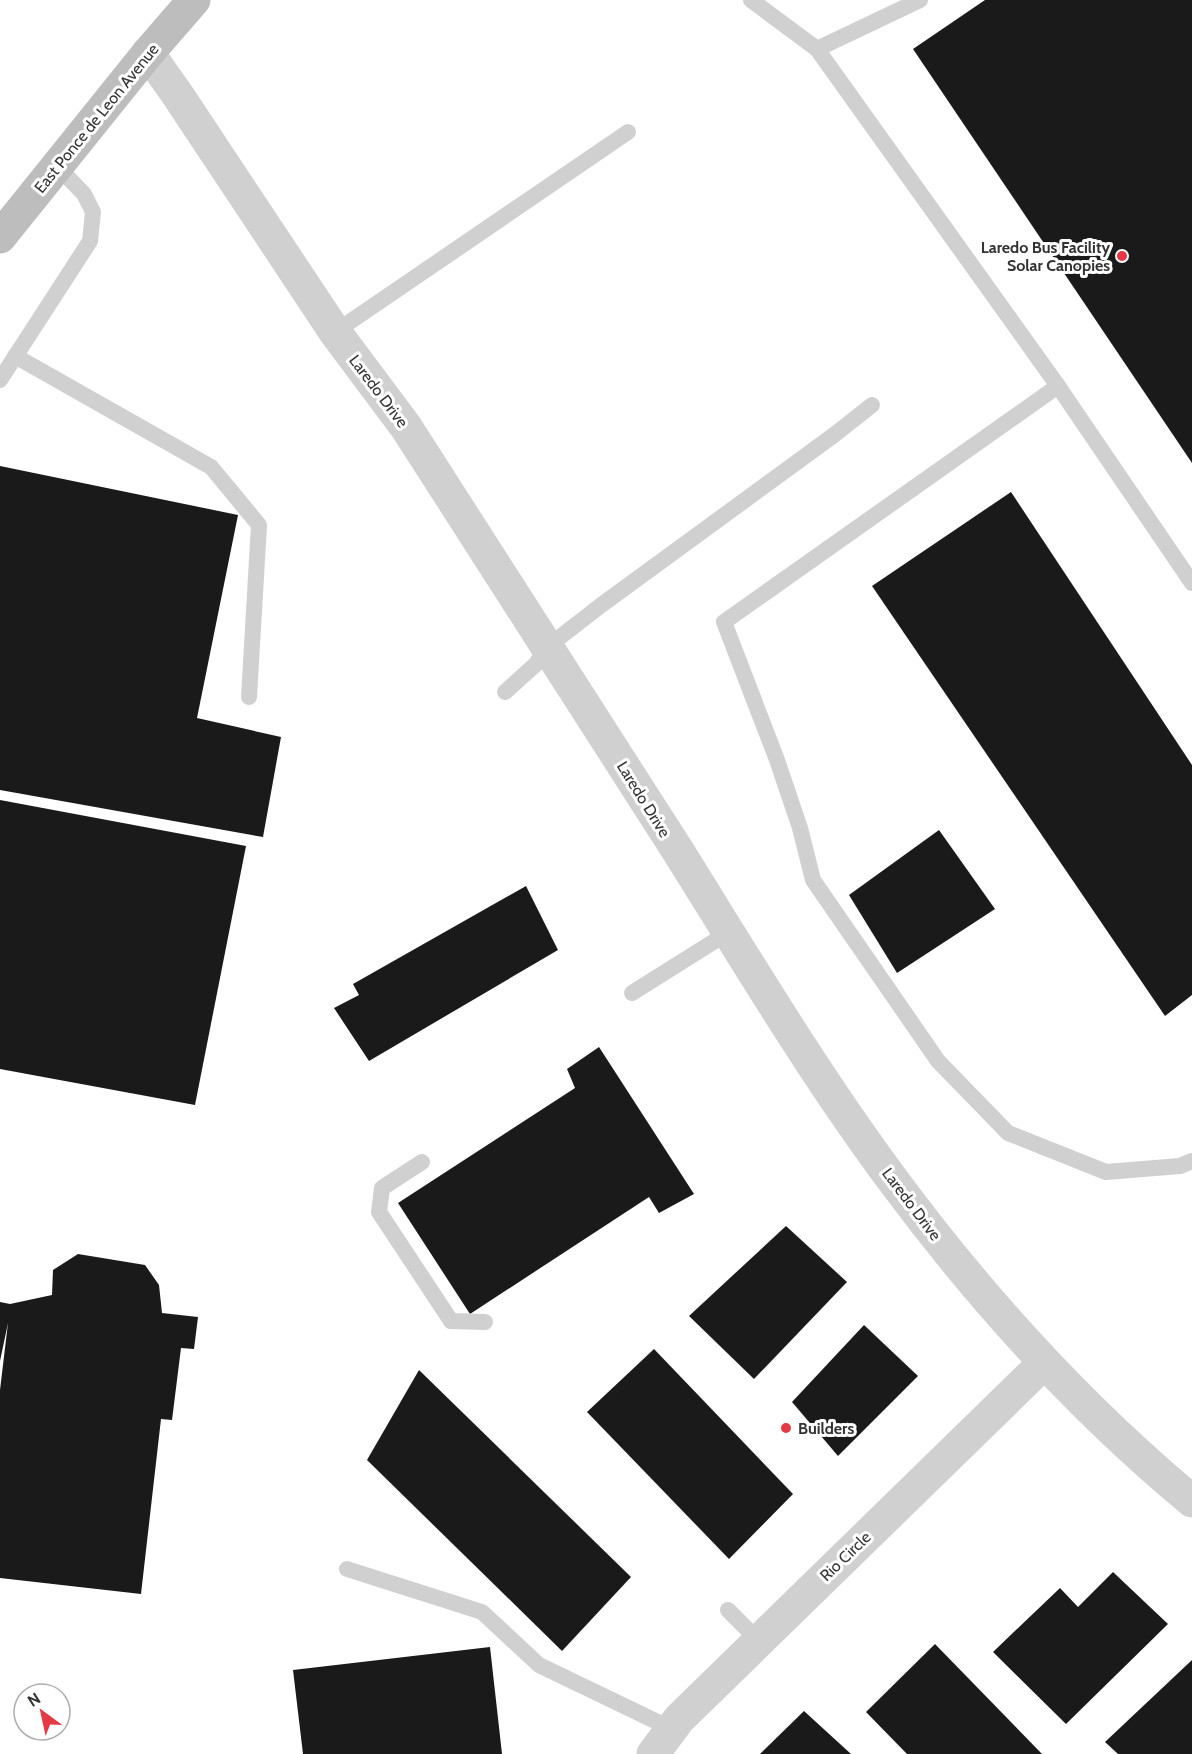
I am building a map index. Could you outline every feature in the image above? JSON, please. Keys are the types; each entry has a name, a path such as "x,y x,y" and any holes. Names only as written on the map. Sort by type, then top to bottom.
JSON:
{"main road":[{"name":"East Ponce de Leon Avenue","path":"0,237 148,53 194,0"}],"street":[{"name":"Laredo Drive","path":"148,53 335,332 406,427 815,1068 893,1181 953,1258 1044,1363 1115,1433 1192,1501"},
{"name":"Rio Circle","path":"662,1742 759,1641 1044,1363"}],"lane":[{"path":"751,0 818,50 1058,386 1192,583"},
{"path":"818,50 920,0"},
{"path":"335,332 628,132"},
{"path":"0,380 90,242 93,212 84,194 57,166"},
{"path":"15,356 211,466 259,525 249,697"},
{"path":"1058,386 724,622 777,760 800,828 813,880 938,1061 1008,1133 1106,1172 1180,1166 1192,1161"},
{"path":"505,692 536,664 546,648 627,585 872,405"},
{"path":"632,993 729,932"},
{"path":"422,1162 382,1188 379,1212 452,1322 485,1322"},
{"path":"347,1569 482,1611 539,1665 662,1742"},
{"path":"728,1610 759,1641"}],"building":[{"name":"Laredo Bus Facility Solar Canopies","path":"985,0 1192,0 1192,463 913,49"},
{"path":"0,466 238,515 197,718 281,737 263,837 0,790"},
{"path":"1011,492 1192,765 1192,995 1165,1016 872,586"},
{"path":"0,800 246,846 195,1105 0,1069"},
{"path":"939,830 995,909 897,973 849,895"},
{"path":"526,886 558,950 369,1061 334,1008 359,995 353,984"},
{"path":"599,1047 694,1194 659,1213 649,1197 470,1314 398,1203 575,1088 567,1069"},
{"path":"786,1226 847,1282 754,1379 689,1316"},
{"path":"78,1254 145,1265 159,1285 162,1313 198,1317 194,1349 181,1348 172,1420 161,1419 141,1594 0,1578 0,1390 8,1323 0,1361 0,1302 10,1304 52,1295 53,1270"},
{"path":"864,1325 918,1376 838,1456 792,1402"},
{"path":"654,1349 793,1494 729,1559 587,1412"},
{"path":"419,1370 631,1577 562,1651 367,1460"},
{"path":"1113,1572 1168,1624 1066,1724 993,1652 1060,1588 1078,1607"},
{"path":"935,1644 1042,1754 907,1754 866,1712"},
{"path":"490,1647 502,1754 303,1754 293,1670"},
{"path":"1192,1660 1192,1754 1118,1754 1105,1742"},
{"path":"804,1711 851,1754 760,1754"}],"place":[{"name":"Laredo Bus Facility Solar Canopies","path":"1122,256"},
{"name":"Builders","path":"786,1428"}]}
